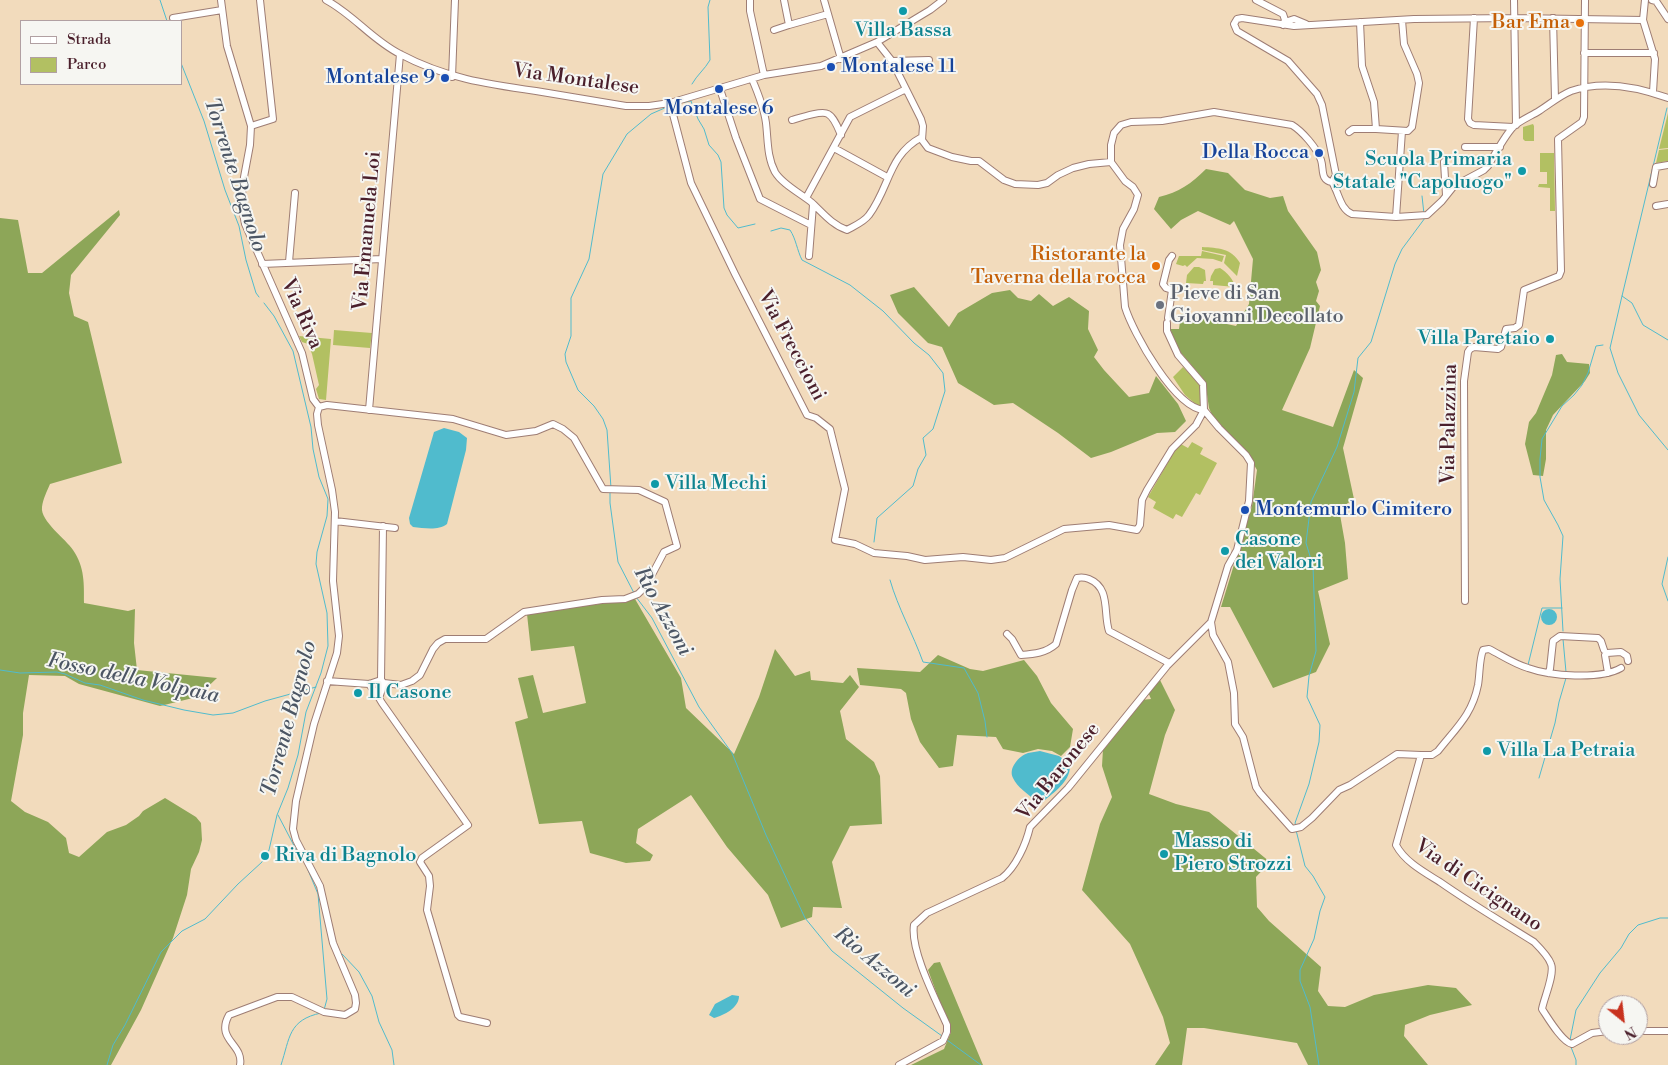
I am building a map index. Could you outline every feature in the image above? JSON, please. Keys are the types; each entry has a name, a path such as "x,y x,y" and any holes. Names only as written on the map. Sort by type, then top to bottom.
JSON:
{"street":[{"name":"Via Riva","path":"222,0 228,46 251,126 241,203 245,224 302,354 314,400 319,407"},
{"path":"251,126 273,119 260,0"},
{"name":"Via Montalese","path":"326,0 344,11 380,43 400,54 452,76 488,84 626,106 649,106 670,102 764,75 821,66 877,42 943,0"},
{"path":"452,76 455,0"},
{"path":"750,0 750,11 764,75"},
{"path":"784,0 789,25"},
{"path":"824,0 841,59"},
{"path":"1256,0 1281,12 1285,16 1284,23"},
{"path":"1514,0 1515,126"},
{"path":"1584,87 1585,0"},
{"path":"1645,0 1643,20 1655,59 1653,92"},
{"path":"1652,0 1656,1 1668,19"},
{"path":"173,18 222,10"},
{"path":"774,30 828,14"},
{"path":"1332,182 1336,175 1322,105 1317,94 1282,56 1239,32 1234,24 1239,18 1284,23 1294,19 1306,24 1474,18 1643,20"},
{"path":"1474,18 1469,121 1474,125 1515,126"},
{"path":"1553,18 1555,99"},
{"path":"1349,132 1354,129 1402,131 1411,129 1419,84 1417,74 1404,44 1402,20"},
{"path":"1360,22 1362,66 1374,102 1376,130"},
{"path":"877,42 892,61 921,119 923,143 928,148 952,157 979,161 1004,180 1015,184 1038,185 1047,183 1073,168 1089,164 1112,162"},
{"path":"1584,53 1654,53"},
{"name":"Via Emanuela Loi","path":"368,410 400,54"},
{"path":"892,61 929,60"},
{"path":"752,79 764,110 768,151 775,172 832,223 847,230 868,216 879,198 895,162 904,149 922,137"},
{"path":"1204,410 1200,410 1182,400 1144,348 1127,312 1120,245 1123,229 1134,209 1138,194 1112,162 1111,145 1114,133 1121,125 1131,122 1162,121 1214,112 1292,125 1298,129 1318,154 1324,178 1332,182 1346,211 1352,214 1396,217 1420,216 1427,215 1460,182 1484,170 1515,126 1555,99 1584,87 1634,87 1668,98"},
{"name":"Via Palazzina","path":"1465,601 1464,381 1468,352 1470,348 1474,347 1498,349 1501,347 1506,330 1519,325 1524,290 1559,276 1561,271 1558,139 1582,122 1584,117 1584,87"},
{"path":"720,89 736,138 760,199 811,225"},
{"path":"806,198 850,117 906,89"},
{"name":"Via Freccioni","path":"670,102 691,183 728,260 807,415 826,426 832,435 845,489 835,540 855,544 874,553 907,556 925,560 963,557 991,560 1006,558 1064,529 1072,527 1109,525 1137,530 1140,525 1142,500 1147,490 1172,449 1196,425 1204,410"},
{"path":"792,120 822,112 830,115 841,135"},
{"path":"1396,217 1402,131"},
{"path":"1465,147 1500,147"},
{"path":"834,148 887,177"},
{"path":"1444,162 1446,195"},
{"path":"1653,184 1656,167 1668,165"},
{"path":"289,262 295,193"},
{"path":"809,256 813,204"},
{"path":"1656,206 1668,204"},
{"path":"1172,256 1169,260 1163,284 1166,288 1172,290 1167,331 1178,355 1203,384 1204,410 1246,455 1251,463 1249,501 1237,550 1228,566 1211,622 1213,634 1228,662 1234,693 1235,724 1243,737 1256,786 1290,827 1298,828 1312,818 1333,795 1397,754 1432,755 1438,752 1466,716 1478,684 1480,657 1483,650 1489,649 1526,668 1548,673 1570,675 1608,673 1621,668"},
{"path":"262,264 382,259"},
{"path":"240,1065 240,1058 224,1029 229,1015 268,1000 287,996 297,998 321,1011 345,1015 355,1009 356,1003 355,995 333,943 320,886 298,846 293,828 296,801 314,724 326,681 337,653 340,636 333,581 335,521 332,490 318,425 317,414 319,407 327,405 453,419 506,435 536,431 553,424 563,428 574,438 603,489 639,490 665,502 677,546 664,552 646,586 635,596 611,601 602,600 524,612 486,639 445,639 433,649 420,675 412,682 369,684 326,681"},
{"path":"335,521 396,528"},
{"path":"379,698 383,682 380,671 384,526"},
{"path":"1007,634 1021,654 1041,653 1053,647 1056,644 1072,590 1077,578 1082,576 1099,586 1104,596 1109,631 1170,664"},
{"name":"Via Baronese","path":"899,1065 943,1041 947,1032 947,1025 913,940 914,925 927,913 1002,878 1009,872 1028,835 1030,827 1068,788 1170,664 1211,622"},
{"path":"1548,673 1553,641 1560,636 1598,638 1604,650"},
{"path":"1608,673 1605,655 1608,653 1621,652 1627,656 1628,661"},
{"path":"369,684 391,718 468,825 422,858 420,862 428,876 430,886 427,910 458,1015 487,1023"},
{"name":"Via di Cicignano","path":"1421,755 1396,845 1400,852 1414,864 1482,911 1534,942 1540,948 1551,965 1551,973 1542,1009 1556,1031 1571,1042 1592,1032 1598,1032"},
{"path":"1648,1031 1668,1031"}],"green space":[{"path":"1668,113 1668,148 1659,149"},
{"path":"1533,124 1534,141 1525,141 1523,139 1523,127"},
{"path":"1668,149 1668,161 1656,163 1659,150"},
{"path":"1540,153 1554,153 1555,211 1550,211 1550,188 1538,187 1539,184 1547,184 1547,172 1540,172"},
{"path":"1206,169 1228,173 1245,190 1270,198 1283,196 1288,211 1317,252 1321,270 1316,282 1319,291 1316,301 1320,306 1310,348 1282,410 1333,427 1354,370 1363,378 1343,448 1354,499 1339,509 1345,543 1348,579 1318,591 1330,644 1316,672 1273,688 1230,607 1221,607 1252,506 1257,470 1244,448 1213,417 1209,408 1205,381 1175,346 1169,329 1179,329 1181,314 1236,326 1249,304 1253,259 1234,221 1230,225 1198,211 1181,220 1171,229 1154,209 1159,197 1184,187"},
{"path":"119,210 120,215 71,275 69,293 74,316 88,322 122,463 50,484 43,501 42,512 49,524 77,556 83,576 84,603 128,611 135,609 134,643 137,670 217,678 197,697 160,706 79,684 65,676 29,675 23,713 23,735 11,801 25,812 48,822 66,838 69,853 79,857 107,832 126,825 143,811 165,798 196,817 201,823 202,840 191,869 187,895 173,938 141,1010 111,1065 0,1065 0,218 18,220 28,273 42,273"},
{"path":"1202,247 1219,249 1233,254 1240,263 1237,276 1224,263 1226,255 1202,250"},
{"path":"1202,251 1224,256 1222,262 1213,259 1197,258 1187,267 1176,264 1179,256 1201,256"},
{"path":"1194,267 1205,270 1206,281 1203,284 1186,283 1187,275"},
{"path":"1220,268 1230,276 1235,287 1213,285 1213,281 1210,281 1211,276 1215,269"},
{"path":"914,287 949,327 958,313 992,293 1010,290 1018,298 1031,301 1039,294 1053,306 1069,297 1089,311 1088,329 1098,350 1094,357 1129,397 1149,393 1156,376 1178,404 1186,421 1175,432 1157,433 1091,458 1013,403 994,405 958,383 942,347 928,343 898,313 890,295"},
{"path":"334,330 372,333 370,348 333,345"},
{"path":"299,336 331,339 326,400 319,399 316,389 319,385 312,354 308,344 302,342"},
{"path":"1562,354 1567,362 1589,364 1590,373 1585,381 1553,415 1546,430 1546,459 1543,476 1533,475 1525,444 1529,422 1536,413 1552,375 1556,355"},
{"path":"1183,367 1201,386 1202,407 1199,407 1185,395 1173,377"},
{"path":"1192,442 1203,448 1200,454 1217,463 1200,495 1196,493 1182,517 1176,514 1173,519 1153,508 1156,502 1148,497 1179,443 1188,448"},
{"path":"635,599 681,678 686,708 734,754 759,697 775,649 795,676 810,671 811,680 843,683 850,675 859,687 840,711 846,739 874,762 880,776 882,824 850,826 832,862 842,908 813,907 812,917 781,928 768,895 727,847 691,795 638,829 636,843 653,855 650,861 626,863 590,853 582,821 539,824 515,722 528,718 518,678 533,675 543,713 586,703 574,646 531,651 527,614"},
{"path":"938,655 970,669 983,671 1024,660 1037,676 1051,703 1073,729 1070,747 1061,756 1052,751 1038,749 1023,753 1003,749 996,737 957,735 953,766 939,768 920,742 911,719 906,693 901,689 860,685 857,668 920,672"},
{"path":"1159,678 1175,710 1165,735 1149,794 1176,804 1209,812 1270,862 1256,877 1257,907 1269,921 1321,967 1318,991 1328,1006 1345,1007 1374,995 1428,985 1456,988 1472,1005 1430,1015 1405,1025 1404,1036 1428,1065 1308,1065 1297,1043 1204,1028 1187,1028 1182,1065 1155,1065 1170,1043 1163,1017 1130,944 1082,890 1100,824 1112,797 1102,766 1103,749 1141,700 1151,699 1148,692"},
{"path":"940,962 983,1065 911,1065 944,1049 951,1032 928,970 934,963"}],"water":[{"path":"444,428 459,432 467,438 466,450 447,524 435,528 413,527 410,524 409,518 434,432"},
{"path":"1549,609 1555,611 1557,617 1555,623 1549,625 1543,623 1541,617 1543,611"},
{"path":"1040,751 1059,756 1070,764 1070,770 1066,780 1045,800 1036,801 1017,784 1013,778 1012,770 1015,763 1021,757 1028,753"},
{"path":"732,995 739,996 734,1007 714,1018 709,1015 715,1004"}],"waterway":[{"name":"Torrente Bagnolo","path":"160,0 167,20"},
{"path":"692,84 710,60 708,7 710,0"},
{"name":"Torrente Bagnolo","path":"182,66 204,121 225,190 239,226 246,260 256,293 259,297"},
{"path":"680,103 691,101 709,145 718,155 721,162 724,208 727,215 738,228 755,224"},
{"name":"Rio Azzoni","path":"611,488 607,430 603,419 594,406 578,390 566,362 565,354 571,336 571,298 589,259 603,174 627,134 651,114 667,107"},
{"path":"1667,108 1622,296 1632,303 1643,325 1668,340"},
{"path":"1422,196 1424,214"},
{"path":"1296,826 1295,823 1309,784 1319,742 1320,725 1307,697 1309,676 1316,651 1313,566 1306,543 1311,502 1337,447 1354,392 1358,358 1371,342 1395,264 1402,249 1425,218"},
{"path":"771,231 781,228 790,230 802,260 850,285 883,311 914,343 929,355 943,373 945,391 933,429 923,438 926,455 918,469 913,486 877,518 874,542"},
{"path":"1622,296 1610,348 1618,373 1639,415 1668,450"},
{"name":"Torrente Bagnolo","path":"107,1065 113,1045 161,952 182,931 205,919 262,862 269,850 277,815 298,755 306,712 321,673 328,646 327,613 316,564 317,552 327,516 328,499 319,477 313,449 311,427 293,351 274,316 264,303"},
{"path":"1563,631 1560,579 1563,536 1544,500 1540,477 1542,439 1562,406 1582,385 1588,373 1596,346 1603,345"},
{"name":"Rio Azzoni","path":"610,492 618,562 634,593"},
{"path":"1668,557 1662,584 1668,601"},
{"path":"890,580 923,662 964,668 978,693 987,737"},
{"name":"Rio Azzoni","path":"636,597 652,618 699,707 732,753 766,835 805,918 832,951 903,1008 942,1036"},
{"path":"1528,665 1542,608 1562,608"},
{"path":"1563,639 1566,672"},
{"name":"Fosso della Volpaia","path":"0,670 20,673 57,672 85,683 100,685 143,700 213,715 233,713 265,701 316,687"},
{"path":"1539,778 1566,678"},
{"path":"278,815 301,859"},
{"path":"1296,830 1305,866 1325,897 1314,939 1300,970 1300,981 1310,1007 1319,1065"},
{"path":"308,870 318,894 327,999 324,1010"},
{"path":"1570,1040 1576,1010 1629,934 1638,925 1660,918 1668,918"},
{"path":"342,954 359,972 372,996 379,1022 392,1050 394,1065"},
{"path":"281,1065 289,1039 296,1025 310,1016 321,1013"},
{"name":"Rio Azzoni","path":"947,1040 981,1065"},
{"path":"1571,1047 1576,1065"}],"place":[{"name":"Villa Bassa","path":"903,11"},
{"name":"Bar Ema","path":"1580,23"},
{"name":"Montalese 11","path":"831,67"},
{"name":"Montalese 9","path":"445,78"},
{"name":"Montalese 6","path":"719,89"},
{"name":"Della Rocca","path":"1319,153"},
{"name":"Scuola Primaria Statale \"Capoluogo\"","path":"1522,171"},
{"name":"Ristorante la Taverna della rocca","path":"1156,266"},
{"name":"Pieve di San Giovanni Decollato","path":"1160,305"},
{"name":"Villa Paretaio","path":"1550,339"},
{"name":"Villa Mechi","path":"655,484"},
{"name":"Montemurlo Cimitero","path":"1245,510"},
{"name":"Casone dei Valori","path":"1225,551"},
{"name":"Il Casone","path":"358,693"},
{"name":"Villa La Petraia","path":"1487,751"},
{"name":"Masso di Piero Strozzi","path":"1164,854"},
{"name":"Riva di Bagnolo","path":"265,856"}]}
